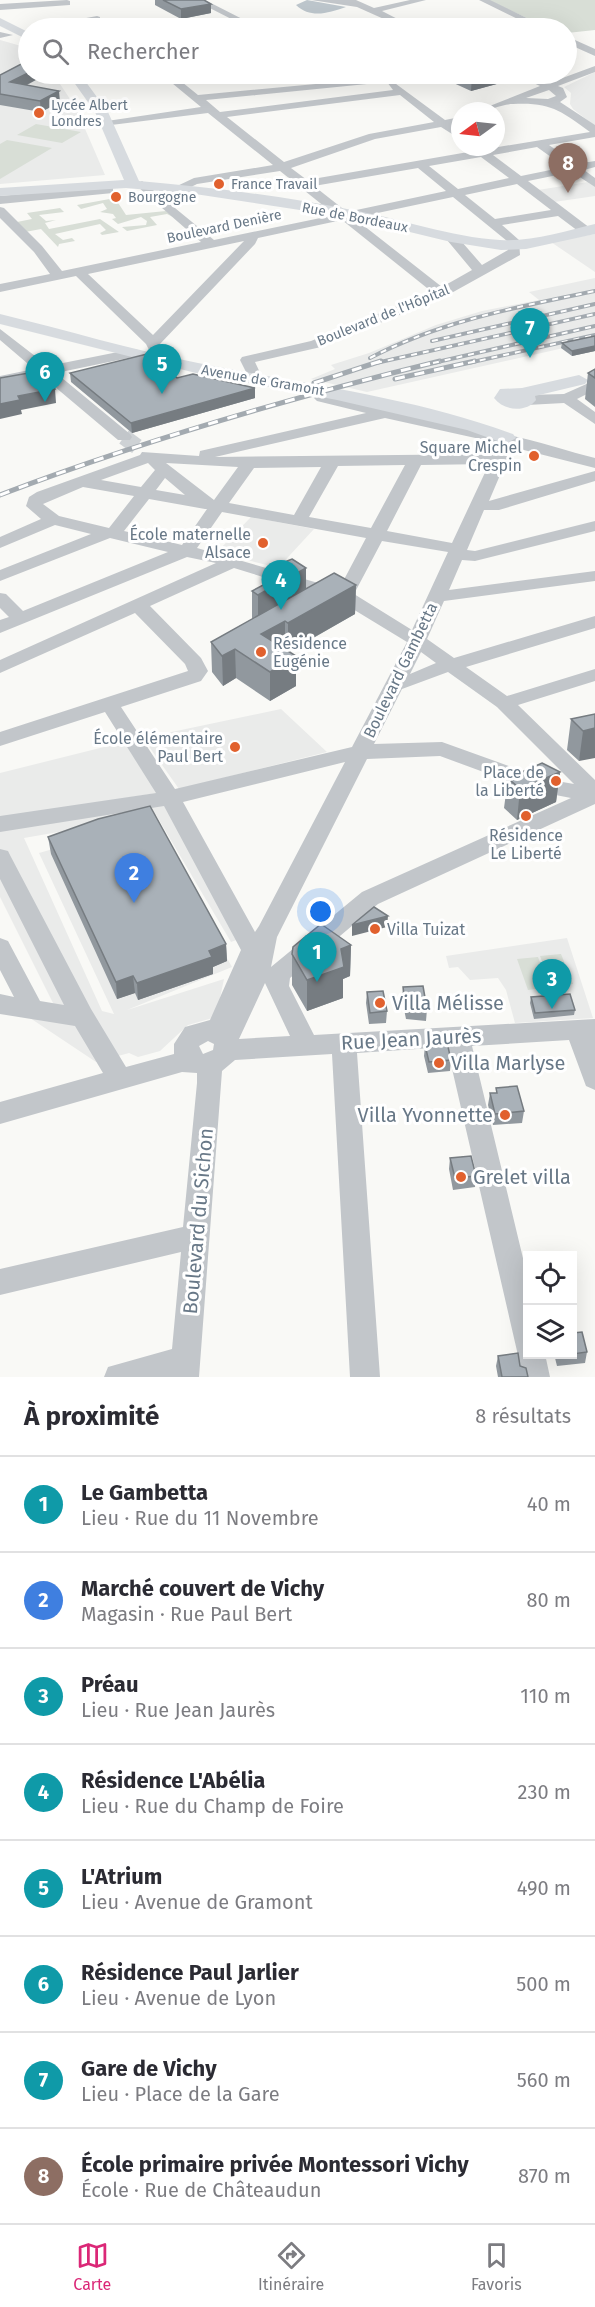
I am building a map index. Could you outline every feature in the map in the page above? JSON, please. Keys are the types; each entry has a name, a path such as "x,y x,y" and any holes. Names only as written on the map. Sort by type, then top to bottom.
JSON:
{"main road":[{"path":"82,84 96,102 133,183"},
{"name":"Rue de Bordeaux","path":"0,192 133,183 186,188 345,214 451,237 515,245"},
{"path":"515,245 591,230"},
{"name":"Avenue de Gramont","path":"0,320 196,368 297,385 329,396 502,433"},
{"path":"522,399 590,380"},
{"name":"Boulevard Gambetta","path":"502,433 522,399"}],"street":[{"path":"198,0 235,18"},
{"path":"315,0 352,2 387,18"},
{"path":"370,11 422,0"},
{"path":"483,0 521,18"},
{"path":"0,7 64,1 83,9 96,18"},
{"path":"577,44 595,53"},
{"path":"577,76 595,69"},
{"path":"179,84 282,167 345,214 441,293"},
{"path":"197,98 345,84"},
{"path":"392,84 451,129"},
{"path":"543,84 562,93 562,97 554,102"},
{"path":"505,102 554,84"},
{"path":"107,124 402,92"},
{"path":"511,100 554,102 595,132"},
{"path":"186,188 194,181 282,167 373,136 451,122"},
{"path":"505,147 540,144 595,132"},
{"path":"540,144 595,183"},
{"path":"305,184 454,156"},
{"path":"487,156 561,212 591,230"},
{"path":"420,164 515,245"},
{"name":"Boulevard Denière","path":"0,288 345,214 595,164"},
{"path":"133,183 211,243"},
{"path":"0,200 109,190"},
{"path":"0,211 38,249 58,275"},
{"path":"491,223 561,212"},
{"path":"0,233 19,230"},
{"path":"78,271 154,346 251,241 252,235"},
{"path":"451,237 480,271"},
{"name":"Boulevard de l'Hôpital","path":"255,377 247,360 316,344 441,293 515,252 515,245"},
{"path":"0,333 124,437"},
{"path":"0,380 133,353"},
{"path":"522,399 567,398 590,380"},
{"name":"Avenue de Gramont","path":"329,396 384,414 488,438 502,433 515,443 595,463"},
{"path":"567,398 595,419"},
{"path":"384,414 220,456 180,460 147,454 43,496 35,501 34,506 37,511 53,520 233,562 338,594 417,641 504,703 595,794"},
{"name":"Boulevard Gambetta","path":"210,1049 237,1021 261,964 260,941 417,641 498,459 506,446 502,433"},
{"path":"147,454 212,506"},
{"path":"220,456 249,463 498,459"},
{"path":"315,603 338,594 376,535 416,460"},
{"path":"299,521 332,462"},
{"path":"0,627 186,551 212,506 249,463"},
{"path":"0,576 111,534 164,468"},
{"path":"478,505 493,506 595,476"},
{"path":"82,482 376,535 475,556 595,526"},
{"path":"0,543 53,520"},
{"path":"0,667 233,562"},
{"path":"438,594 446,596 595,576"},
{"path":"0,598 21,619"},
{"path":"139,606 198,669"},
{"path":"395,684 410,682 450,663 595,622"},
{"path":"0,739 189,680 197,674 198,669 216,658"},
{"path":"504,703 595,675"},
{"path":"110,705 260,941"},
{"path":"0,824 170,798 359,752 442,748 542,786 595,794"},
{"path":"307,1045 277,986 279,974 370,898 568,810 595,794"},
{"path":"0,857 82,1016 120,1079"},
{"path":"0,947 32,1009"},
{"path":"0,1004 82,1016"},
{"path":"586,1030 595,1079"},
{"name":"Rue Jean Jaurès","path":"0,1113 86,1091 182,1062 210,1049 586,1030"},
{"path":"457,1037 523,1321"},
{"path":"344,1043 365,1377"},
{"name":"Boulevard du Sichon","path":"185,1369 210,1083 210,1049"},
{"path":"0,1282 197,1236"},
{"path":"531,1359 535,1377"},
{"path":"119,1377 185,1369"}],"shaded area":[{"path":"307,0 346,7 320,14 308,12 296,5"},
{"path":"488,0 595,0 595,30 577,32 577,18 527,18"},
{"name":"Lycée Albert Londres","path":"0,40 18,45 18,84 60,84 76,108 105,175 0,184"},
{"path":"595,72 595,126 570,104 571,93 564,87 577,84 577,81"},
{"path":"36,124 81,132 62,143 17,135"},
{"path":"7,140 52,148 0,179 0,144"},
{"path":"588,182 595,187 595,196 554,202 538,190"},
{"path":"115,198 126,215 166,211 173,217 167,214 150,217 157,225 127,231 122,227 146,225 147,221 141,217 118,224 112,219 116,218 113,214 100,212 107,209 103,203 81,209 77,205"},
{"path":"60,208 64,212 39,215 46,221 56,220 45,223 49,229 100,219 119,232 102,235 100,233 106,230 100,224 55,234 63,240 72,238 75,241 59,244 58,247 41,229 25,232 17,222 32,219 27,213"},
{"path":"595,234 595,272 551,242"},
{"path":"595,278 595,341 367,392 311,379 335,369 331,365 369,353 436,325 482,311 539,300 529,292"},
{"name":"École maternelle Alsace","path":"251,517 314,529 278,568 217,552"},
{"name":"École élémentaire Paul Bert","path":"281,709 327,752 179,789 143,738"},
{"path":"124,742 157,793 0,818 0,773"},
{"path":"166,793 250,935 231,942 156,815 24,838 102,1011 114,1014 39,853 150,821 232,967 127,1010 224,979 216,1017 188,1025 160,1051 138,1057 129,1053 96,1062 30,1018 54,1005 0,897 0,820"},
{"path":"567,938 593,1018 515,1023 506,990 498,978 470,980 458,967 449,968 446,956"},
{"path":"561,954 573,984 551,987 540,956"},
{"path":"538,957 549,987 528,990 517,959"}],"building":[{"path":"163,0 204,0 211,4 181,9"},
{"path":"18,66 18,78 10,82 59,91 40,101 0,94 0,75"},
{"path":"595,336 595,346 572,351 562,343"},
{"path":"147,354 153,355 177,378 193,374 255,388 131,423 70,373"},
{"path":"595,369 595,378 588,373"},
{"path":"40,371 55,389 18,396 20,400 0,404 0,378"},
{"path":"292,559 306,568 258,595 252,591 288,572 277,565"},
{"path":"334,573 356,585 288,623 285,621 261,634 296,656 270,672 235,649 222,656 211,642"},
{"path":"595,714 595,728 583,731 571,719"},
{"path":"542,763 560,772 520,789 508,778"},
{"path":"150,806 226,944 209,951 212,957 137,983 133,976 116,982 48,837 98,819"},
{"path":"374,907 388,916 352,925"},
{"path":"321,924 351,945 341,949 344,967 307,980 292,954 293,947"},
{"path":"423,986 427,1009 406,1008 403,987"},
{"path":"383,991 387,1011 370,1013 367,992"},
{"path":"570,994 575,1010 535,1013 531,997"},
{"path":"446,1038 451,1060 429,1062 425,1045 430,1039"},
{"path":"517,1086 524,1111 495,1114 490,1093 497,1093 496,1088"},
{"path":"471,1156 476,1176 455,1178 450,1158"},
{"path":"582,1332 587,1352 577,1353 577,1333"},
{"path":"518,1353 520,1366 526,1368 528,1377 502,1377 498,1356"}],"tunnel":[{"path":"124,437 143,451"}],"railway":[{"path":"370,358 424,334 452,325 508,309 595,291"},
{"path":"432,341 595,304"},
{"path":"376,363 595,314"},
{"path":"433,363 595,326"},
{"path":"468,363 595,335"},
{"path":"314,383 381,361"},
{"path":"0,495 108,456 218,421 440,361"},
{"path":"395,379 475,361"}],"place":[{"name":"Lycée Albert Londres","path":"39,113"},
{"name":"France Travail","path":"219,184"},
{"name":"École primaire privée Montessori Vichy","path":"568,193"},
{"name":"Bourgogne","path":"116,197"},
{"name":"Gare de Vichy","path":"530,358"},
{"name":"L'Atrium","path":"162,394"},
{"name":"Résidence Paul Jarlier","path":"45,402"},
{"name":"Square Michel Crespin","path":"534,456"},
{"name":"École maternelle Alsace","path":"263,543"},
{"name":"Résidence L'Abélia","path":"281,610"},
{"name":"Résidence Eugénie","path":"261,652"},
{"name":"École élémentaire Paul Bert","path":"235,747"},
{"name":"Place de la Liberté","path":"556,781"},
{"name":"Résidence Le Liberté","path":"526,816"},
{"name":"Marché couvert de Vichy","path":"134,903"},
{"name":"Villa Tuizat","path":"375,929"},
{"name":"Le Gambetta","path":"317,982"},
{"name":"Villa Mélisse","path":"380,1003"},
{"name":"Préau","path":"552,1009"},
{"name":"Villa Marlyse","path":"439,1063"},
{"name":"Villa Yvonnette","path":"505,1115"},
{"name":"Grelet villa","path":"461,1177"}]}
